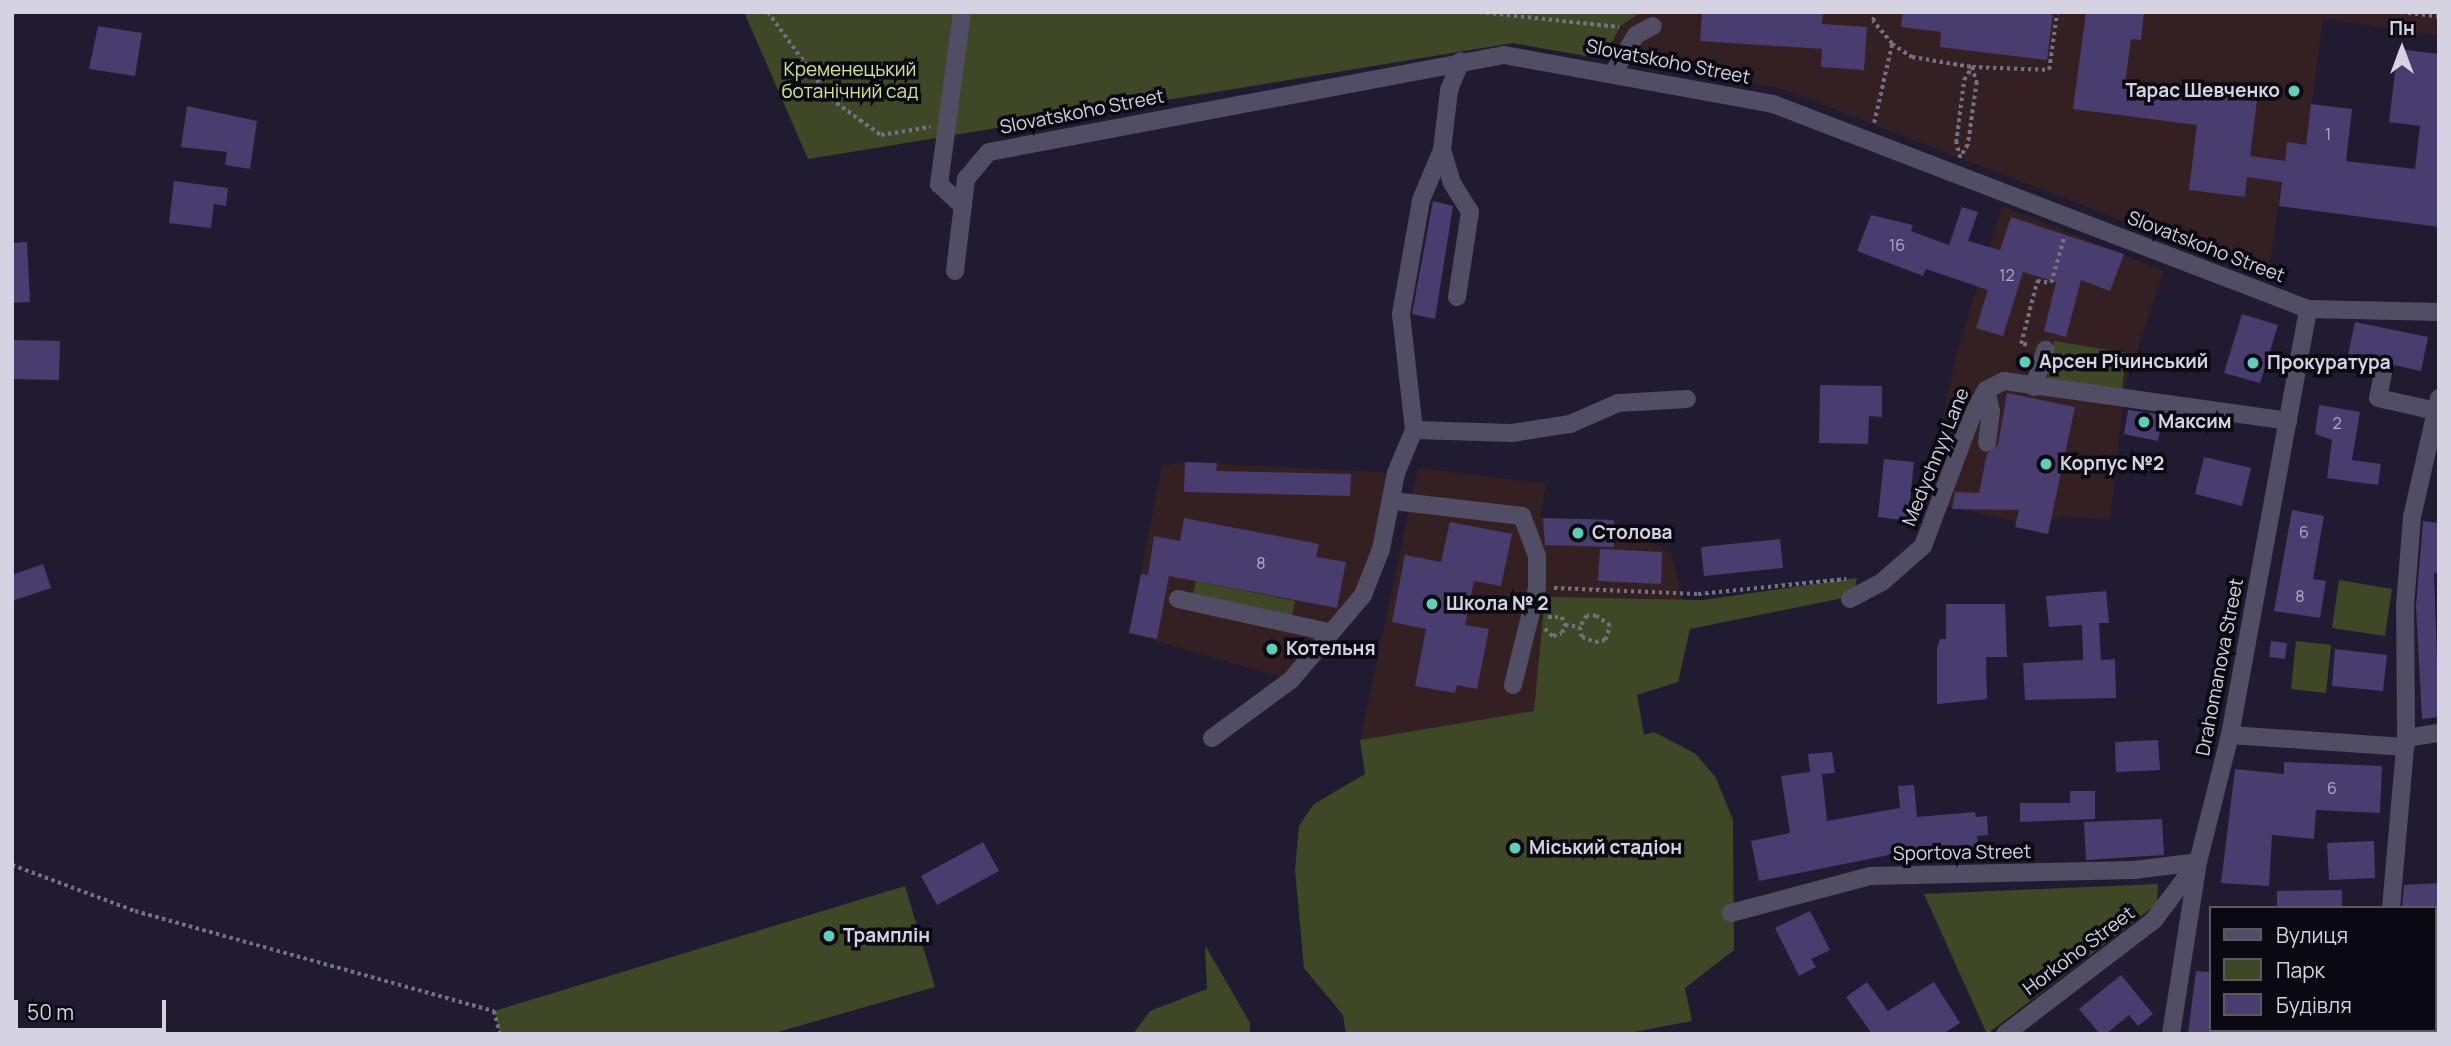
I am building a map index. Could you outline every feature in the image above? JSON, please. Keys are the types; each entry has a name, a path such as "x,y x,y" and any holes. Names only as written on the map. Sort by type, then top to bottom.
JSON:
{"street":[{"path":"962,12 939,184 963,206"},
{"path":"1613,73 1636,35 1653,26"},
{"name":"Slovatskoho Street","path":"955,271 966,179 989,152 1461,61 1524,56 1773,104 2308,309 2439,312"},
{"path":"1212,738 1291,680 1328,632 1363,595 1393,501 1396,474 1414,430 1401,314 1421,200 1442,150 1449,90 1461,61"},
{"path":"1442,150 1452,183 1470,212 1457,297"},
{"name":"Drahomanova Street","path":"2171,1034 2198,862 2230,735 2308,309"},
{"path":"2034,387 2045,350"},
{"path":"2383,373 2378,398 2437,404 2411,530 2404,606 2406,742 2391,906"},
{"name":"Medychnyy Lane","path":"1850,599 1882,582 1923,546 1986,390 2004,381 2288,421"},
{"path":"1986,390 1991,411 1987,443"},
{"path":"1414,430 1512,433 1570,424 1618,403 1686,399"},
{"path":"1393,501 1522,516 1538,556 1537,624 1513,685"},
{"path":"1178,599 1328,632"},
{"path":"2230,735 2406,742 2439,733"},
{"name":"Sportova Street","path":"1731,913 1870,876 2134,870 2198,862"},
{"name":"Horkoho Street","path":"2005,1034 2154,920 2198,862"}],"path":[{"path":"768,12 831,99 881,135 937,125 949,106"},
{"path":"1479,12 1620,26"},
{"path":"1875,12 1874,21 1892,44 1912,57 1972,67 2049,70 2057,12"},
{"path":"2401,12 2439,17"},
{"path":"1874,125 1892,44"},
{"path":"1972,67 1977,82 1968,145 1960,158 1956,143 1964,80 1972,67"},
{"path":"2021,344 2037,281 2051,283 2070,218"},
{"path":"1538,588 1698,594 1857,578 1882,582"},
{"path":"1553,615 1562,617 1565,625 1562,633 1553,636 1537,624 1553,615"},
{"path":"1587,616 1596,616 1610,626 1605,640 1595,642 1582,636 1580,627 1587,616"},
{"path":"1565,625 1580,627"},
{"path":"12,865 135,911 494,1011 500,1034"}],"shaded area":[{"path":"1642,12 2439,12 2439,36 2323,18 2306,145 2287,143 2268,277 1777,87 1591,57 1613,42 1620,26"},
{"path":"2002,206 2164,271 2125,385 2110,519 2060,516 2044,527 1925,502 1957,352"},
{"path":"1185,462 1396,473 1363,595 1291,680 1129,633 1162,466"},
{"path":"1418,468 1546,484 1540,518 1614,520 1671,553 1690,629 1678,682 1637,694 1360,740"}],"green space":[{"name":"Кременецький ботанічний сад","path":"744,12 1642,12 1620,26 1613,41 1591,57 1513,43 808,159"},
{"path":"2054,341 2127,353 2121,394 2047,382"},
{"name":"Міський стадіон","path":"1857,578 1853,596 1690,629 1678,682 1637,695 1644,735 1654,732 1696,754 1716,778 1733,820 1734,950 1685,988 1692,1021 1624,1034 1346,1034 1343,1015 1304,968 1295,870 1299,826 1314,804 1365,774 1360,740 1534,711 1545,597 1703,600"},
{"path":"2339,580 2392,589 2385,636 2332,628"},
{"path":"1196,581 1295,601 1292,615 1193,595"},
{"path":"2296,641 2331,645 2326,693 2291,689"},
{"path":"2158,884 2157,904 1987,1034 1924,894"},
{"name":"Трамплін","path":"905,886 935,987 771,1034 500,1034 494,1011"},
{"path":"1205,945 1250,1023 1250,1034 1133,1034 1150,1011 1207,989"}],"building":[{"path":"1702,12 1823,12 1822,24 1867,27 1864,70 1821,67 1822,49 1700,41"},
{"path":"1903,12 2053,12 2047,60 1940,47 1941,32 1901,27"},
{"path":"2086,12 2144,12 2141,40 2131,39 2125,84 2257,101 2250,156 2285,161 2287,142 2306,145 2311,104 2352,109 2346,161 2415,169 2420,126 2389,122 2398,49 2439,54 2439,227 2279,206 2282,182 2247,177 2245,197 2189,190 2197,125 2073,109"},
{"path":"98,26 142,33 135,76 89,69"},
{"path":"187,106 257,121 250,169 225,165 227,152 181,147"},
{"path":"174,181 228,188 226,206 214,204 211,228 169,223"},
{"path":"1433,201 1453,206 1435,319 1412,314"},
{"path":"1962,207 1978,212 1968,241 2000,250 2011,217 2124,254 2110,291 2081,280 2066,337 2044,331 2056,282 2023,272 2003,336 1976,328 1988,290 1926,269 1923,276 1857,251 1871,215 1913,225 1911,231 1949,245"},
{"path":"27,242 30,302 12,303 12,243"},
{"name":"Прокуратура","path":"2242,314 2278,325 2260,383 2224,373"},
{"path":"2355,322 2428,337 2421,371 2348,355"},
{"path":"12,340 60,341 59,380 12,379"},
{"path":"1820,385 1882,386 1882,417 1869,416 1868,444 1819,443"},
{"name":"Корпус №2","path":"2007,393 2075,407 2048,534 2015,527 2019,510 1952,509 1955,492 1979,493 1987,454 1998,445"},
{"path":"2319,405 2360,412 2352,460 2381,464 2378,485 2327,478 2332,440 2315,434"},
{"name":"Максим","path":"2128,410 2163,415 2158,441 2124,434"},
{"path":"2204,457 2251,468 2242,506 2195,494"},
{"path":"1884,459 1914,462 1908,521 1878,517"},
{"path":"1185,462 1217,463 1216,471 1351,474 1350,496 1184,492"},
{"path":"2292,510 2324,516 2313,579 2326,581 2320,618 2274,611"},
{"path":"1184,518 1319,544 1316,557 1346,562 1337,608 1169,576 1157,639 1129,633 1141,574 1148,575 1154,536 1180,541"},
{"name":"Столова","path":"1543,518 1614,520 1614,547 1545,545"},
{"path":"2423,521 2439,523 2439,574 2434,573 2439,717 2422,719 2416,606"},
{"name":"Школа № 2","path":"1450,522 1512,534 1501,586 1474,581 1465,625 1489,629 1477,689 1457,685 1455,693 1415,686 1426,629 1392,622 1405,555 1441,562"},
{"path":"1780,539 1783,568 1704,576 1701,547"},
{"path":"1600,549 1662,552 1661,584 1598,581"},
{"path":"43,564 51,588 12,601 12,575"},
{"path":"2106,591 2109,623 2099,623 2101,660 2115,659 2116,698 2025,700 2023,663 2083,660 2082,625 2049,627 2046,596"},
{"path":"1946,604 2005,604 2007,657 1986,657 1987,699 1937,704 1937,648 1940,639 1946,639"},
{"path":"2271,641 2287,643 2285,659 2269,657"},
{"path":"2335,649 2387,655 2383,691 2332,686"},
{"path":"2158,740 2160,770 2116,772 2115,742"},
{"path":"1832,752 1835,773 1822,774 1827,821 1900,808 1898,786 1914,785 1917,817 1975,812 1976,817 1987,816 1988,835 1977,836 1979,855 1904,862 1904,852 1759,881 1751,841 1790,833 1781,776 1810,772 1808,754"},
{"path":"2284,762 2382,766 2380,813 2316,810 2314,839 2272,835 2269,886 2221,883 2235,769 2284,774"},
{"path":"2070,791 2095,791 2095,819 2020,822 2020,803 2070,803"},
{"path":"2162,819 2164,855 2086,860 2084,822"},
{"path":"2374,841 2375,878 2329,880 2327,843"},
{"path":"983,842 999,871 937,905 921,876"},
{"path":"2439,883 2439,908 2402,906 2404,885"},
{"path":"2342,890 2342,906 2277,906 2277,891"},
{"path":"1810,911 1830,950 1811,959 1816,967 1799,976 1775,928"},
{"path":"2196,971 2210,972 2211,1034 2188,1034"},
{"path":"2121,975 2153,1014 2138,1026 2129,1015 2106,1034 2100,1034 2079,1009"},
{"path":"1867,982 1888,1011 1934,982 1960,1023 1943,1034 1872,1034 1846,997"}],"place":[{"name":"Тарас Шевченко","path":"2294,91"},
{"name":"Арсен Річинський","path":"2025,362"},
{"name":"Прокуратура","path":"2253,363"},
{"name":"Максим","path":"2144,422"},
{"name":"Корпус №2","path":"2046,464"},
{"name":"Столова","path":"1578,533"},
{"name":"Школа № 2","path":"1432,604"},
{"name":"Котельня","path":"1272,649"},
{"name":"Міський стадіон","path":"1515,848"},
{"name":"Трамплін","path":"829,936"}]}
